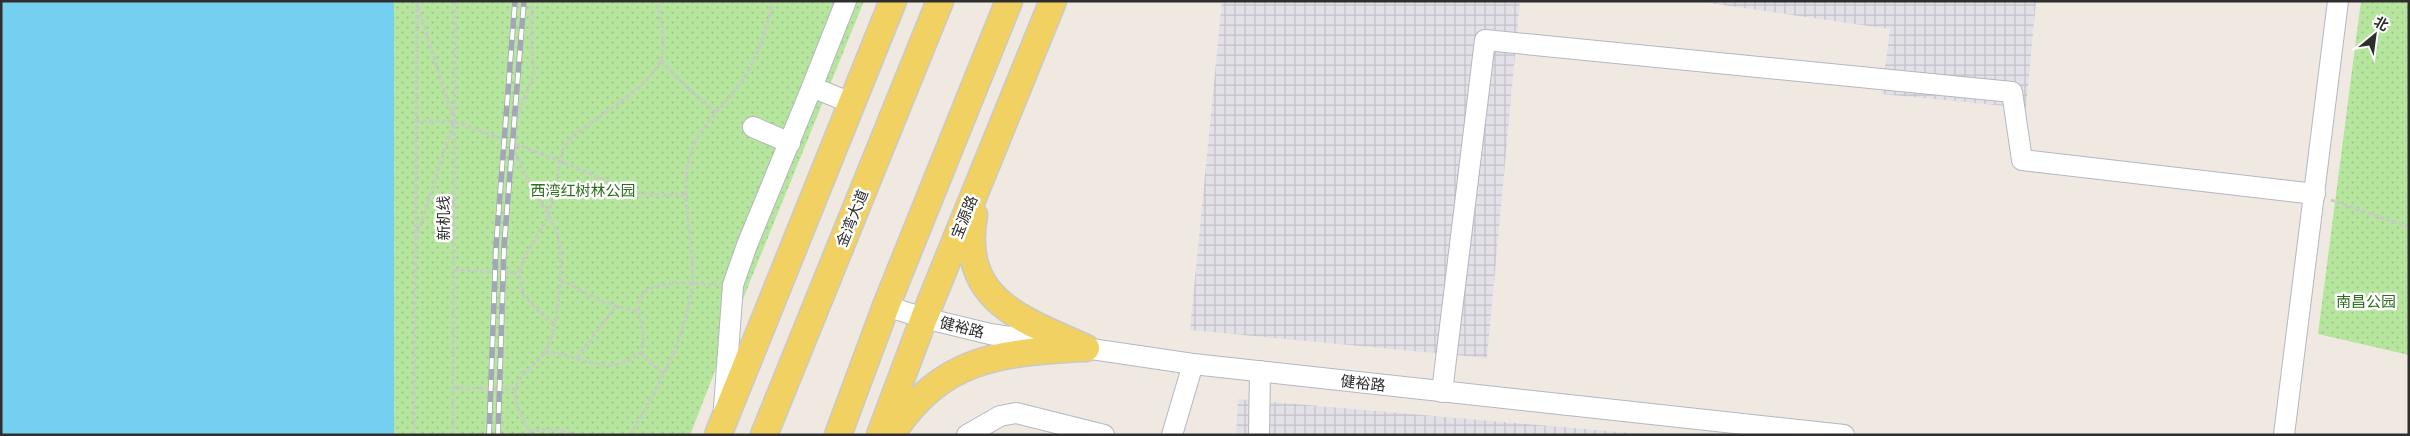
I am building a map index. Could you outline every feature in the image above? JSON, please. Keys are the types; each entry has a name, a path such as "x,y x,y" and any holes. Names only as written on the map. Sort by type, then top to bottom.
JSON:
{"main road":[{"path":"721,428 893,1"},
{"name":"金湾大道","path":"764,435 940,1"},
{"path":"838,435 886,306 1009,1"},
{"name":"宝源路","path":"880,435 924,318 1053,1"},
{"path":"980,179 971,244 972,258 980,281 999,302 1014,313 1086,348"},
{"path":"890,435 916,402 933,386 962,368 990,357 1028,351 1086,348"}],"street":[{"path":"2284,435 2338,1"},
{"path":"721,428 733,285 747,245 812,87 842,2"},
{"path":"1442,392 1485,40 2012,92 2022,160 2315,194"},
{"path":"812,87 851,102"},
{"path":"753,127 790,143"},
{"name":"健裕路","path":"886,306 924,318 990,334 1193,364 1753,430 1844,435"},
{"path":"1172,435 1193,364"},
{"path":"1259,434 1260,371"},
{"path":"967,435 1000,416 1016,413 1104,435"}],"path":[{"name":"新机线","path":"453,435 455,1"},
{"path":"532,1 530,38 534,74 517,117 514,144 519,163 560,238 562,265 553,325 546,352 532,368 520,375 515,389 519,411 529,433 555,429 577,435"},
{"path":"553,325 524,296 519,273 522,260 548,217 562,149 568,141 642,84 661,61 658,1"},
{"path":"630,435 664,375 676,345 692,284 691,237 685,195 691,154 701,130 740,83 750,66 764,39 773,1"},
{"path":"415,242 454,121 417,2"},
{"path":"414,435 417,2"},
{"path":"661,61 716,112"},
{"path":"416,122 454,121 560,161 630,191 649,195 685,195"},
{"path":"2315,194 2409,228"},
{"path":"454,270 519,273"},
{"path":"561,280 615,307 638,312"},
{"path":"546,352 564,353 604,366 620,365 640,354 645,336 638,312 639,302 644,292 652,286 692,284 733,285"},
{"path":"577,358 615,307"},
{"path":"640,354 664,375"},
{"path":"453,388 515,389"}],"shaded area":[{"path":"1222,1 1520,1 1487,358 1190,330"},
{"path":"1695,1 2036,1 2026,108 1882,94 1890,29"},
{"path":"1238,399 1653,435 1236,435"}],"green space":[{"name":"西湾红树林公园","path":"394,1 864,1 690,435 394,435"},
{"name":"南昌公园","path":"2361,1 2409,1 2409,355 2318,334"}],"water":[{"path":"1,1 394,1 394,435 1,435"}],"railway":[{"path":"489,435 496,246 515,1"},
{"path":"498,435 504,247 524,1"}]}
